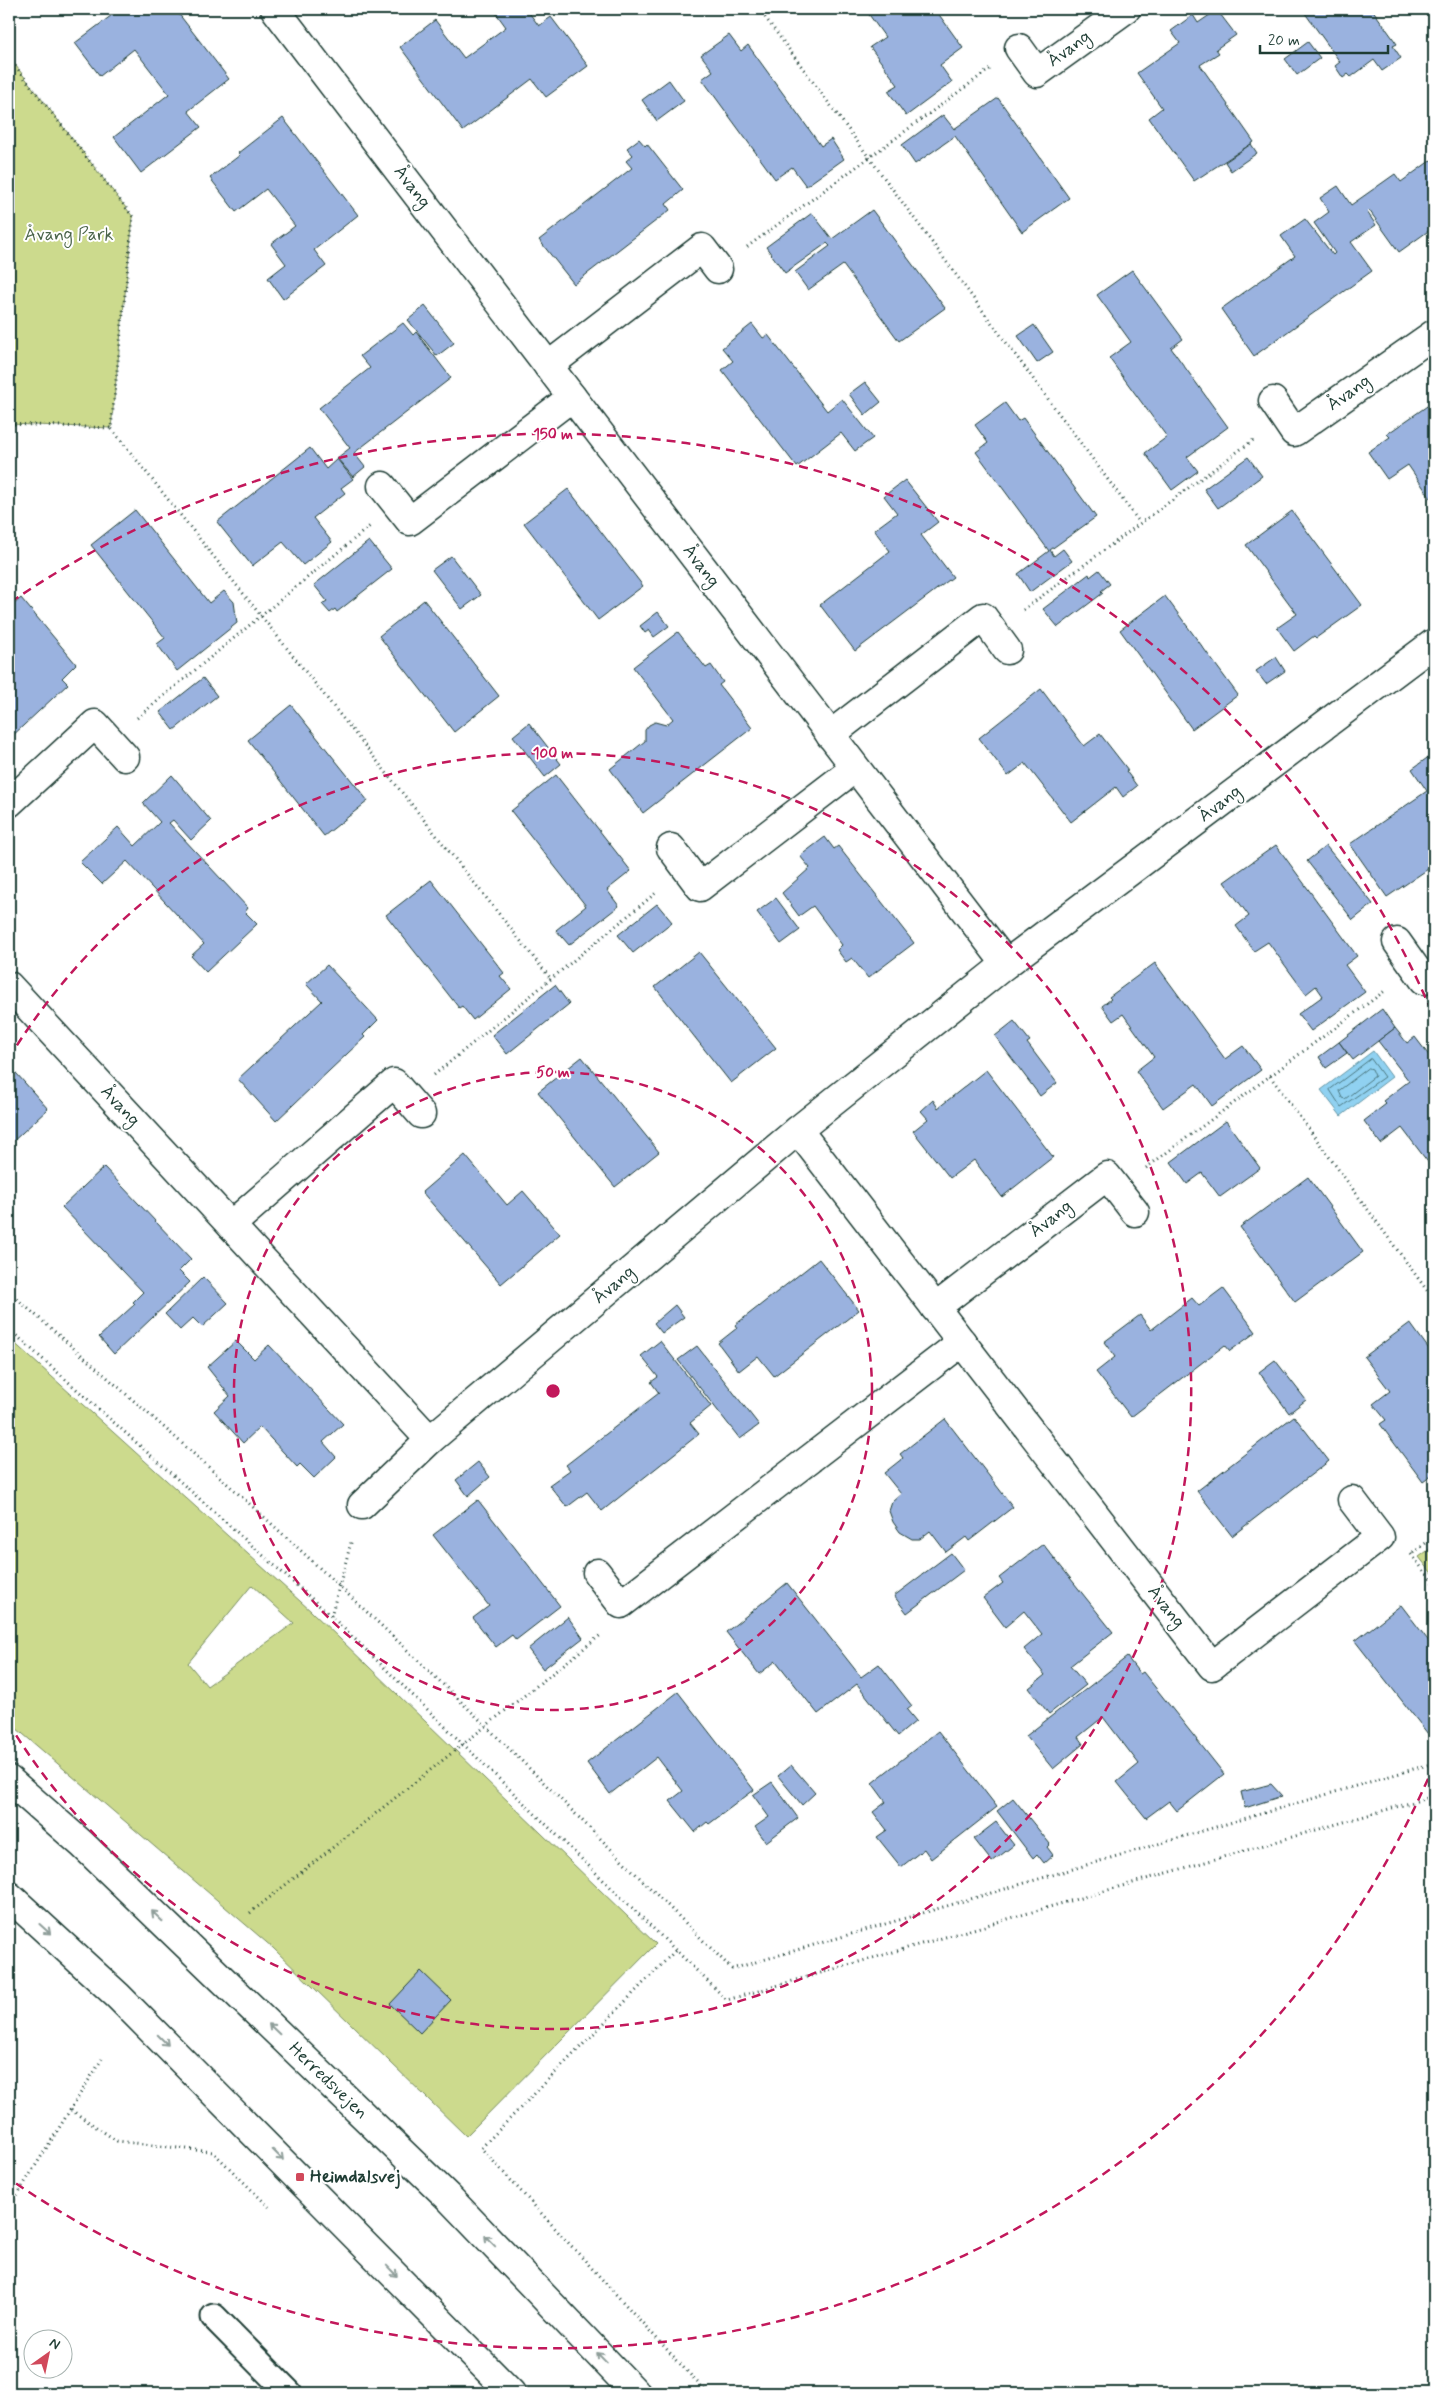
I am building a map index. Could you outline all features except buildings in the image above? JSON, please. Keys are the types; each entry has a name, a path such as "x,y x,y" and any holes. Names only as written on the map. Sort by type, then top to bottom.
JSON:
{"street":[{"name":"Åvang","path":"275,9 1006,964"},
{"name":"Åvang","path":"1019,48 1037,72 1126,9"},
{"path":"548,366 702,248 718,269"},
{"name":"Åvang","path":"1294,432 1434,334"},
{"path":"389,495 410,521 572,397"},
{"path":"1273,401 1294,432"},
{"path":"830,735 983,617 1007,650"},
{"name":"Åvang","path":"362,1506 430,1440 798,1130 1006,964 1434,643"},
{"path":"9,803 95,724 117,749"},
{"path":"678,858 700,887 855,768"},
{"path":"1397,942 1425,971"},
{"name":"Åvang","path":"9,986 430,1440"},
{"path":"231,1225 394,1083 414,1106"},
{"name":"Åvang","path":"798,1130 1212,1666 1380,1537 1352,1500"},
{"name":"Åvang","path":"935,1308 1107,1176 1135,1212"},
{"path":"597,1573 621,1604 962,1342"},
{"name":"Herredsvejen","path":"9,1780 82,1844 449,2198 636,2393"},
{"path":"9,1896 118,1996 511,2393"}],"lane":[{"path":"214,2317 289,2393"}],"path":[{"path":"759,9 1140,523"},
{"path":"718,269 1019,48"},
{"path":"9,58 133,217 111,428 551,979"},
{"path":"9,424 111,428"},
{"path":"983,617 1012,618 1267,430 1294,432"},
{"path":"117,749 262,616 389,495"},
{"path":"414,1106 678,858"},
{"path":"1118,1189 1270,1076 1425,971"},
{"path":"1270,1076 1434,1300"},
{"path":"9,1292 128,1395 339,1586 486,1726 732,1970 1434,1763"},
{"path":"9,1329 331,1616 727,2000 1434,1796"},
{"path":"331,1616 362,1506"},
{"path":"1412,1554 1434,1537"},
{"path":"250,1913 613,1626 621,1604"},
{"path":"675,1951 481,2148 706,2393"},
{"path":"9,2208 102,2059"},
{"path":"71,2110 117,2141 213,2152 269,2207"}],"green space":[{"name":"Åvang Park","path":"9,57 133,217 111,428 9,424"},
{"path":"9,1338 311,1611 656,1944 466,2136 273,1948 9,1722","holes":["252,1585 294,1623 207,1686 188,1663"]},
{"path":"1434,1546 1434,1576 1419,1557"}],"water":[{"path":"1373,1051 1392,1077 1341,1116 1321,1090"}],"place":[{"name":"Heimdalsvej","path":"300,2177"}]}
